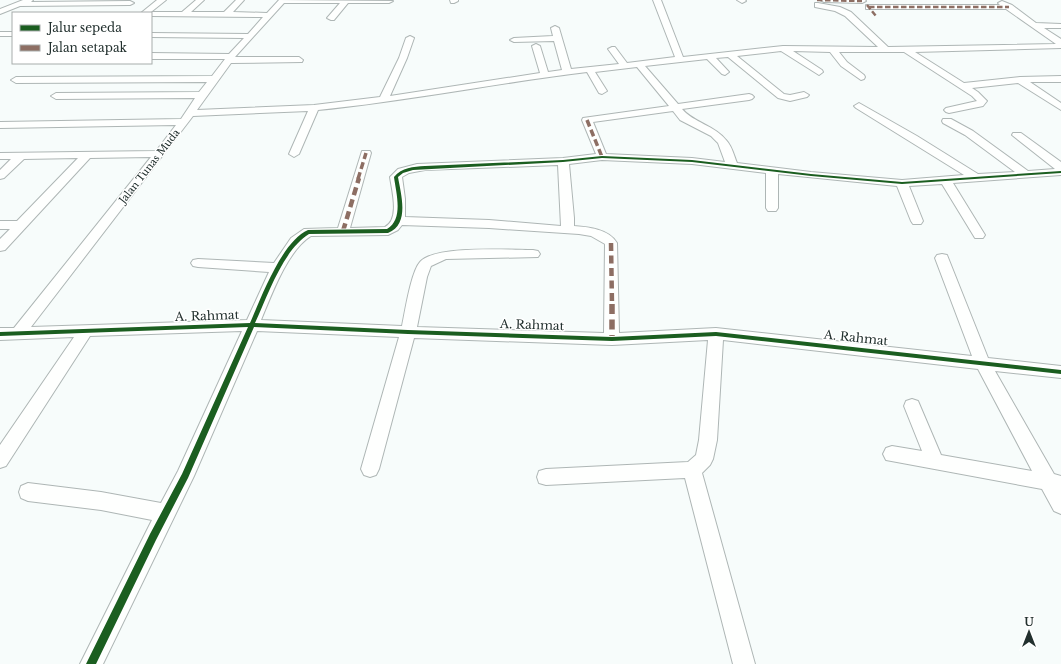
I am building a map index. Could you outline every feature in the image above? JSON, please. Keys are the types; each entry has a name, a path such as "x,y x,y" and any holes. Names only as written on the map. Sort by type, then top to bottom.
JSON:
{"street":[{"path":"0,12 29,0"},
{"path":"147,12 162,0"},
{"path":"184,14 200,0"},
{"path":"227,14 240,0"},
{"path":"283,0 389,1"},
{"name":"Jalan Tunas Muda","path":"18,334 184,122 230,58 283,0"},
{"path":"657,0 680,60"},
{"path":"818,2 862,0 876,16"},
{"path":"998,0 1061,44"},
{"path":"331,18 346,1"},
{"path":"20,4 133,2"},
{"path":"122,10 133,2"},
{"path":"818,2 848,14 885,50"},
{"path":"869,7 1010,7"},
{"path":"152,14 268,15"},
{"path":"0,17 12,17"},
{"path":"1034,25 1061,26"},
{"path":"555,28 567,72"},
{"path":"0,34 12,34"},
{"path":"152,35 250,36"},
{"path":"383,100 410,38"},
{"path":"514,40 558,38"},
{"path":"190,113 314,108 383,100 477,84 589,69 783,48 885,50 1061,44"},
{"path":"536,46 545,75"},
{"path":"783,48 818,72"},
{"path":"831,48 844,64 861,77"},
{"path":"612,49 624,65"},
{"path":"905,49 981,99 982,103 948,116 1025,174"},
{"path":"730,54 781,96 790,98 804,95"},
{"path":"152,56 299,60"},
{"path":"709,56 725,72"},
{"path":"639,64 684,118 715,134 723,142 732,165"},
{"path":"589,69 602,91"},
{"path":"16,80 215,79"},
{"path":"961,86 1020,80 1061,79"},
{"path":"1020,80 1061,107"},
{"path":"56,96 202,95"},
{"path":"602,157 587,120 749,97"},
{"path":"859,106 976,178"},
{"path":"294,154 314,108"},
{"path":"0,125 184,122"},
{"path":"1016,135 1040,151 1061,168"},
{"path":"344,231 366,153"},
{"path":"0,247 86,154"},
{"path":"0,156 158,154"},
{"path":"0,176 21,156"},
{"path":"91,664 165,513 185,476 253,325 271,281 287,253 301,235 308,232 388,231 395,228 398,221 400,206 396,177 398,173 407,169 425,166 563,161 602,157 692,160 811,176 902,183 1061,172"},
{"path":"563,161 568,218 566,230"},
{"path":"772,170 772,208"},
{"path":"946,181 979,235"},
{"path":"902,183 917,221"},
{"path":"398,221 489,224 585,230 599,234 611,243 612,339"},
{"path":"0,225 20,225"},
{"path":"370,469 408,332 420,277 425,264 446,255 533,254"},
{"path":"942,258 982,362 1055,483 1061,505"},
{"path":"198,263 279,268"},
{"name":"A. Rahmat","path":"0,334 253,325 612,339 716,334 982,362 1061,372"},
{"path":"0,460 77,347 86,331"},
{"path":"546,477 692,470 704,459 708,440 716,334"},
{"path":"912,406 935,462"},
{"path":"892,454 1055,483"},
{"path":"692,470 744,664"},
{"path":"28,492 101,501 165,513"}],"marked path":[{"path":"817,0 862,1"},
{"path":"867,5 876,16"},
{"path":"869,7 1009,7"},
{"path":"587,120 602,157"},
{"path":"343,231 366,153"},
{"path":"611,243 612,339"}],"cycle path":[{"path":"91,664 153,537 185,476 271,281 286,254 296,241 308,232 388,231 394,228 398,222 400,207 396,177 402,172 409,169 425,167 563,161 602,157 692,161 811,175 902,183 1061,172"},
{"path":"0,334 253,325 612,339 716,334 1061,372"}]}
